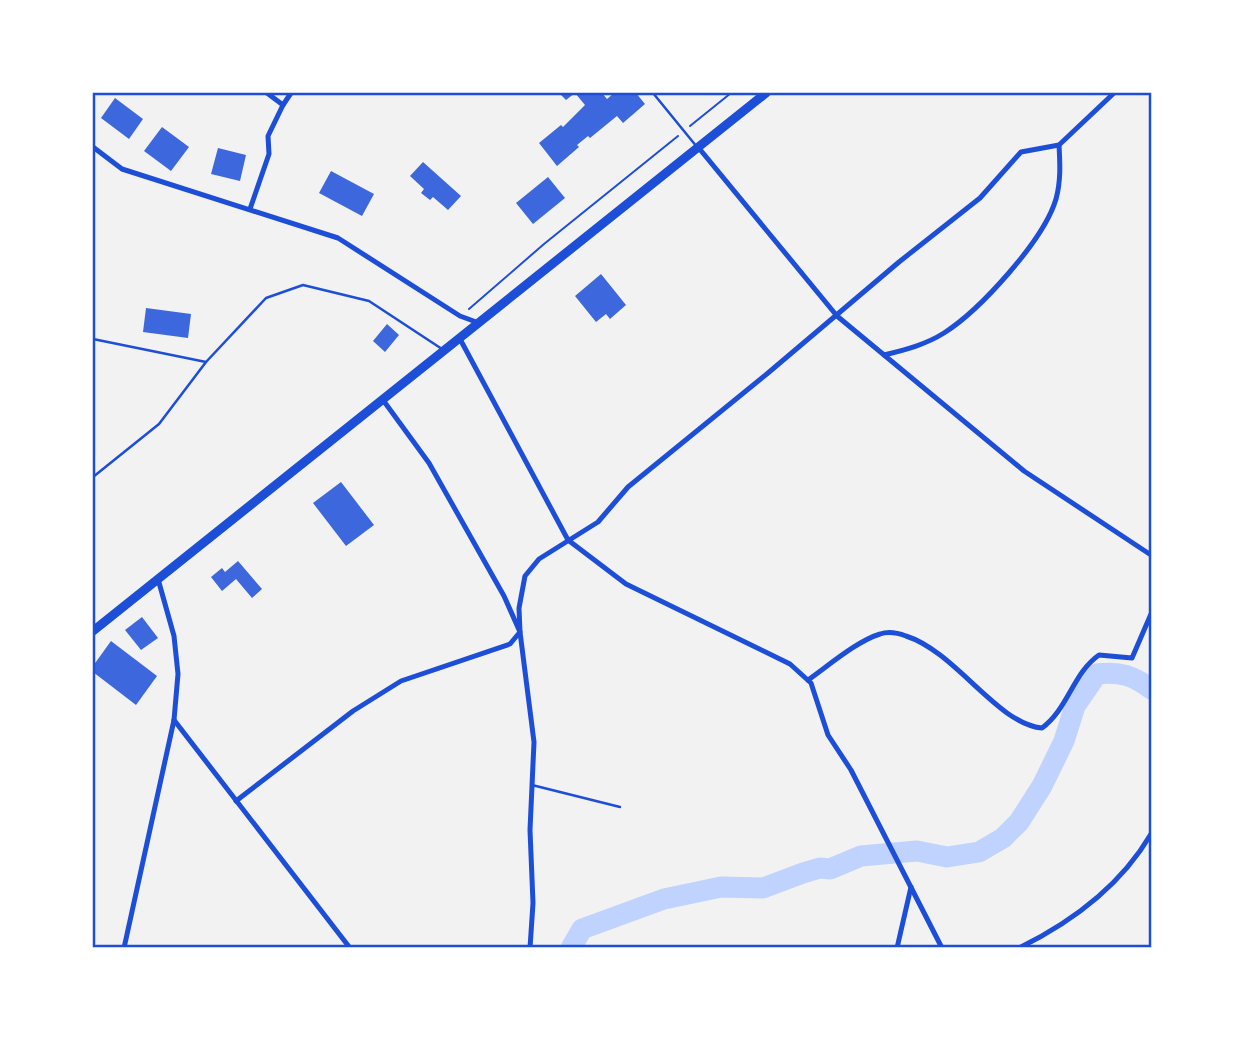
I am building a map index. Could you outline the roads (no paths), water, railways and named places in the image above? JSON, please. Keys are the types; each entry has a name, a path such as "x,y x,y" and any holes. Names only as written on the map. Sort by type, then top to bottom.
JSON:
{"main road":[{"path":"93,631 766,93"}],"street":[{"path":"267,93 283,105"},
{"path":"250,209 269,154 268,136 291,93"},
{"path":"530,948 533,903 530,830 534,742 520,632 519,608 525,576 539,559 598,523 628,487 980,198 1021,152 1059,145 1114,93"},
{"path":"884,355 928,342 944,332 990,294 1012,269 1043,226 1056,199 1061,170 1059,145"},
{"path":"93,147 122,169 338,238 460,316 479,323"},
{"path":"698,147 837,316 1024,471 1151,555"},
{"path":"460,339 568,540 626,584 790,664 808,680 821,709 828,735 851,771 942,948"},
{"path":"383,400 429,463 504,596 520,632"},
{"path":"124,948 174,720 178,674 174,636 158,579"},
{"path":"808,680 869,639 882,633 895,632 919,640 946,657 999,706 1029,726 1042,727 1054,720 1086,664 1099,655 1132,657 1151,614"},
{"path":"236,801 353,711 401,681 510,644 520,632"},
{"path":"174,720 350,948"},
{"path":"1019,948 1076,916 1110,886 1151,834"},
{"path":"897,948 911,887"}],"lane":[{"path":"653,93 698,147"},
{"path":"93,477 159,424 206,362 267,298 303,285 369,301 445,350"},
{"path":"93,339 206,362"},
{"path":"533,785 620,807"}],"waterway":[{"path":"571,948 582,929 664,899 721,887 763,888 820,868 830,869 861,856 917,851 947,857 979,852 1003,838 1019,822 1042,786 1064,741 1075,706 1097,674 1126,676 1151,689"}]}
